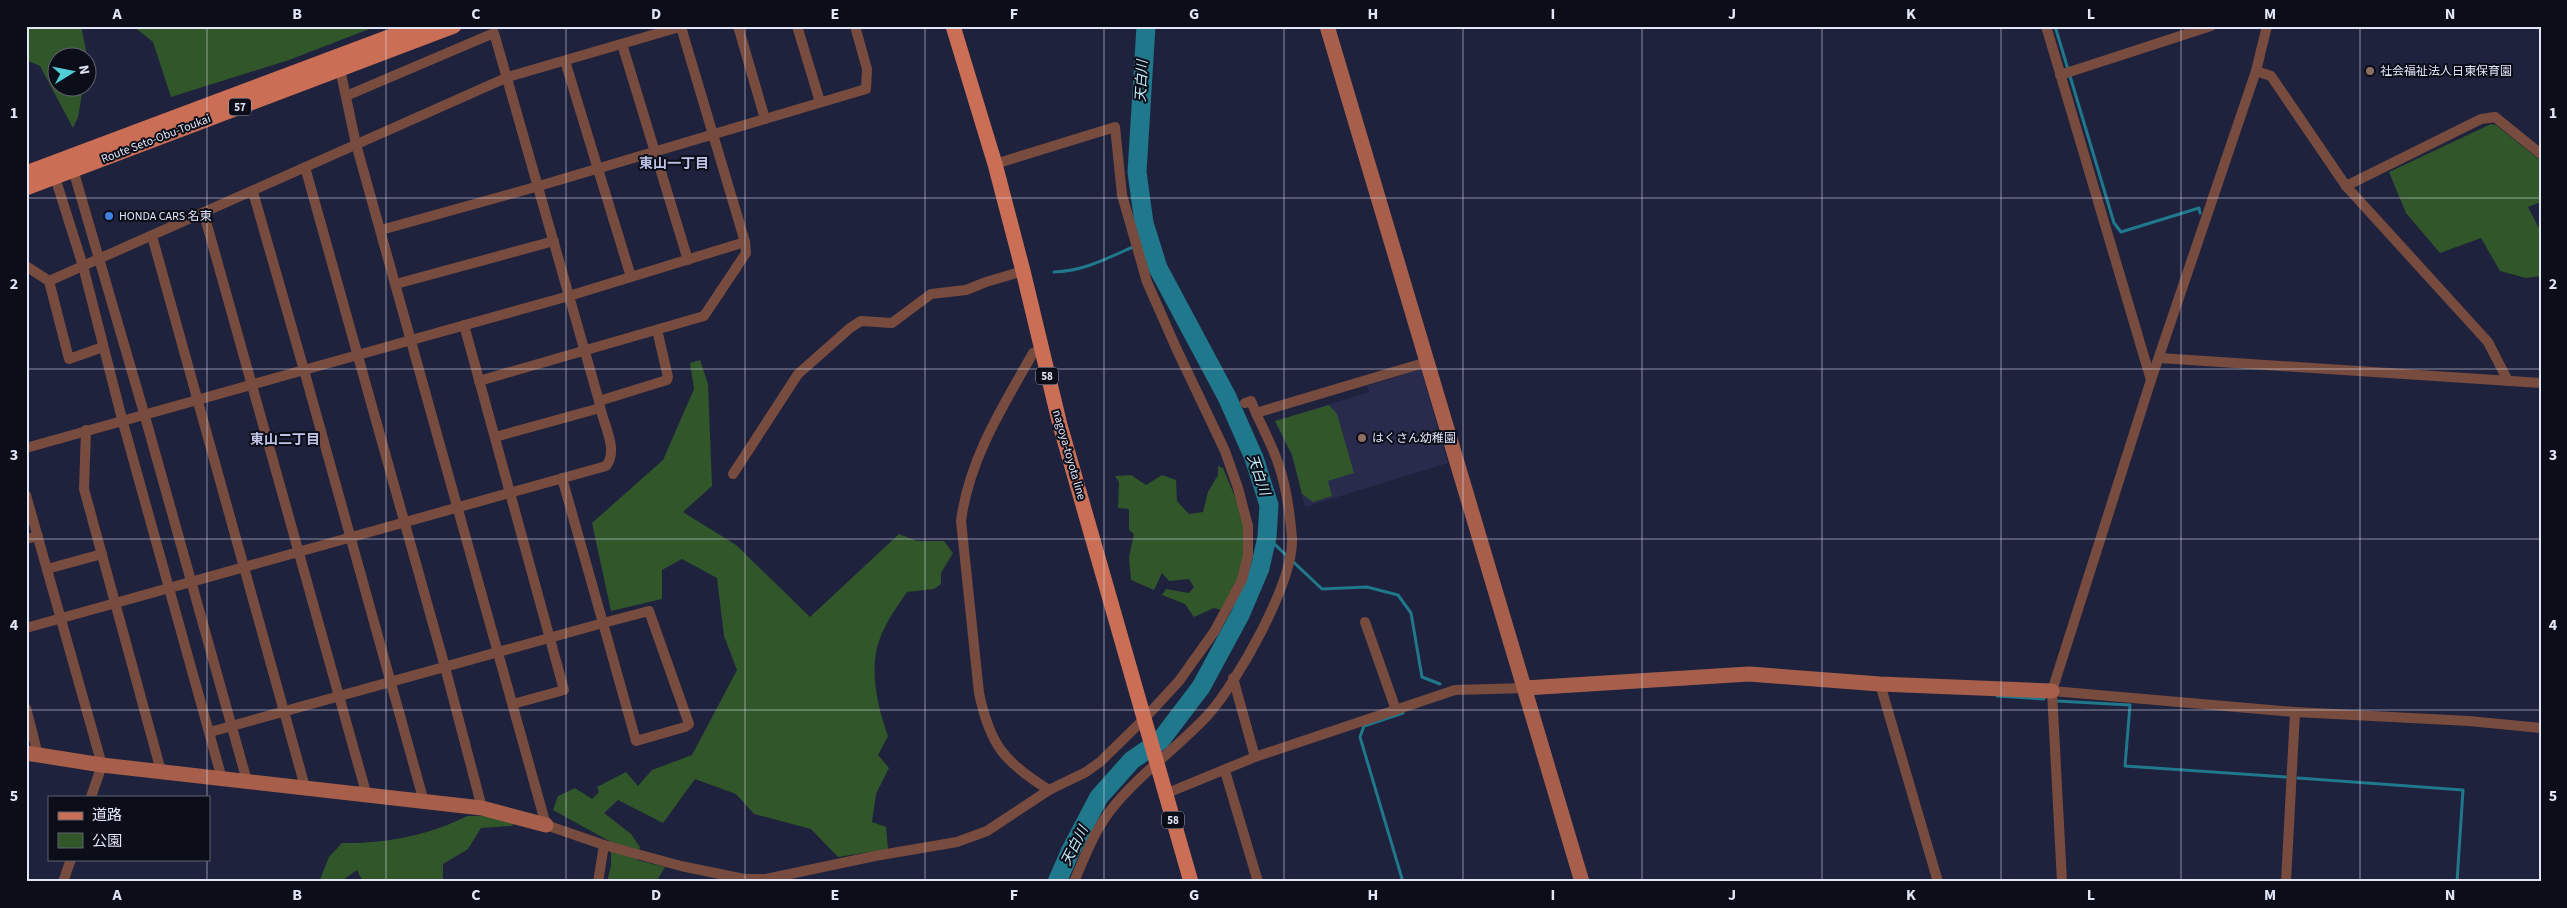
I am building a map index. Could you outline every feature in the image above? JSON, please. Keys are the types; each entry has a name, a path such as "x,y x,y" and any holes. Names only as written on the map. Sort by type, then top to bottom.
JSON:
{"main road":[{"name":"Route Seto-Obu-Toukai","path":"26,173 69,155 305,70 418,26"},
{"name":"Route Seto-Obu-Toukai","path":"26,188 454,26"},
{"name":"nagoya-toyota line","path":"953,26 995,164 1060,425 1191,882"}],"street":[{"path":"738,26 765,119"},
{"path":"797,26 820,102"},
{"path":"381,230 598,169 866,89 867,68 855,26"},
{"path":"1326,26 1582,882"},
{"path":"2046,26 2151,380"},
{"path":"2060,75 2211,26"},
{"path":"2062,882 2052,692 2151,380 2256,71 2267,26"},
{"path":"48,280 204,214 356,144 508,78 682,27 745,242 746,253 704,316 479,381"},
{"path":"26,628 606,466 609,462 613,454 600,404 508,78 492,32 346,96"},
{"path":"622,44 688,260"},
{"path":"565,61 631,277"},
{"path":"340,70 356,144 546,825"},
{"path":"2256,71 2271,76 2346,186 2488,342 2508,381"},
{"path":"2346,186 2481,119 2495,117 2541,154"},
{"path":"26,708 32,754 102,765 482,808 546,825 604,845 710,874 744,879 766,879 973,838 987,831 1049,790 1065,784 1100,762 1145,722 1179,681 1214,632 1233,600 1242,580 1248,555 1248,526 1225,451 1173,343 1148,282 1122,195 1115,128 995,164"},
{"path":"69,155 144,413 246,781"},
{"path":"51,163 83,266 122,420 222,779"},
{"path":"305,167 445,667 482,808"},
{"path":"253,192 351,536 424,802"},
{"path":"204,214 366,789 365,794"},
{"path":"152,236 286,711 305,787"},
{"path":"396,284 554,241"},
{"path":"26,448 144,413 569,296 745,242"},
{"path":"26,266 48,280 69,359 104,347"},
{"path":"733,474 798,374 850,328 866,320 892,323 931,294 966,290 986,282 1023,272"},
{"path":"464,325 564,690 512,704"},
{"path":"495,437 600,404 667,380 668,377 657,330"},
{"path":"1040,350 1033,353 986,437 964,496 960,521 979,693 985,720 1006,758 1020,772 1049,790"},
{"path":"2160,358 2541,384"},
{"path":"1256,413 1427,362"},
{"path":"1074,882 1091,842 1108,813 1133,784 1207,715 1233,678 1270,615 1288,570 1291,545 1279,464 1251,401 1246,403"},
{"path":"86,430 84,489 161,763 161,771"},
{"path":"210,732 497,652 603,623 649,611 688,724 685,727 636,741 603,623 562,478"},
{"path":"26,495 102,765 91,796"},
{"path":"26,539 38,536"},
{"path":"47,569 102,554"},
{"path":"1366,622 1396,710"},
{"path":"1165,794 1225,771 1255,757 1455,690 1525,688 1749,674 1880,684 2052,692 2295,712 2469,721 2541,728"},
{"path":"1233,678 1255,757"},
{"path":"1880,684 1938,882"},
{"path":"2286,882 2295,712"},
{"path":"1225,771 1258,882"},
{"path":"598,882 604,845"},
{"path":"64,882 71,860"}],"shaded area":[{"name":"はくさん幼稚園","path":"1421,369 1448,463 1305,507 1292,455 1275,421 1369,392 1367,386"}],"green space":[{"path":"26,26 81,26 86,48 48,48 48,81 40,66 26,60"},
{"path":"133,26 377,26 289,60 171,97 153,42"},
{"path":"57,98 81,98 78,117 73,128"},
{"path":"2491,124 2496,125 2541,161 2541,202 2528,207 2541,232 2541,276 2526,278 2500,271 2481,238 2440,253 2406,213 2389,172"},
{"path":"700,360 708,384 712,486 683,512 736,545 810,617 899,534 917,541 944,541 953,553 941,573 941,584 934,589 907,592 886,624 876,655 875,682 877,696 888,736 878,755 889,768 876,794 872,822 886,827 888,849 838,857 811,829 754,814 736,794 695,779 663,823 618,800 604,813 631,834 640,847 637,860 665,867 656,882 607,882 611,866 611,842 553,810 558,796 575,788 592,799 599,792 597,787 626,772 638,786 652,770 692,755 737,670 724,636 717,578 682,559 662,570 662,599 611,611 592,523 663,460 694,389 690,363"},
{"path":"1329,405 1337,414 1354,473 1328,481 1332,496 1313,502 1302,494 1292,455 1275,421"},
{"path":"1218,466 1223,468 1240,509 1245,528 1243,572 1225,611 1214,608 1194,617 1185,604 1162,595 1166,589 1189,593 1194,587 1189,579 1169,581 1162,573 1154,590 1131,580 1129,557 1134,534 1129,530 1129,509 1118,508 1119,482 1115,476 1131,475 1146,485 1162,475 1176,480 1177,501 1189,514 1203,512 1208,492 1218,475"},
{"path":"467,816 487,816 517,822 511,826 481,828 468,849 443,864 443,882 363,882 357,870 340,882 319,882 329,857 342,843 374,842 406,837 453,823"}],"waterway":[{"name":"天白川","path":"1057,882 1070,852 1099,797 1132,760 1160,741 1201,687 1240,615 1260,568 1267,537 1269,505 1254,458 1227,397 1158,268 1144,223 1137,172 1146,26"},
{"path":"2055,26 2114,223 2121,232 2199,208 2200,213"},
{"path":"1054,272 1091,265 1150,240"},
{"path":"1267,537 1322,589 1367,587 1398,595 1411,613 1422,677 1440,684"},
{"path":"1997,696 2044,699"},
{"path":"2057,701 2130,705 2125,766 2286,777"},
{"path":"1403,713 1364,726 1360,737 1403,882"},
{"path":"2298,778 2463,790 2457,882"}],"place":[{"name":"社会福祉法人日東保育園","path":"2370,71"},
{"name":"HONDA CARS 名東","path":"109,216"},
{"name":"はくさん幼稚園","path":"1362,438"}],"district":[{"name":"東山一丁目","path":"674,164"},
{"name":"東山二丁目","path":"285,440"}]}
